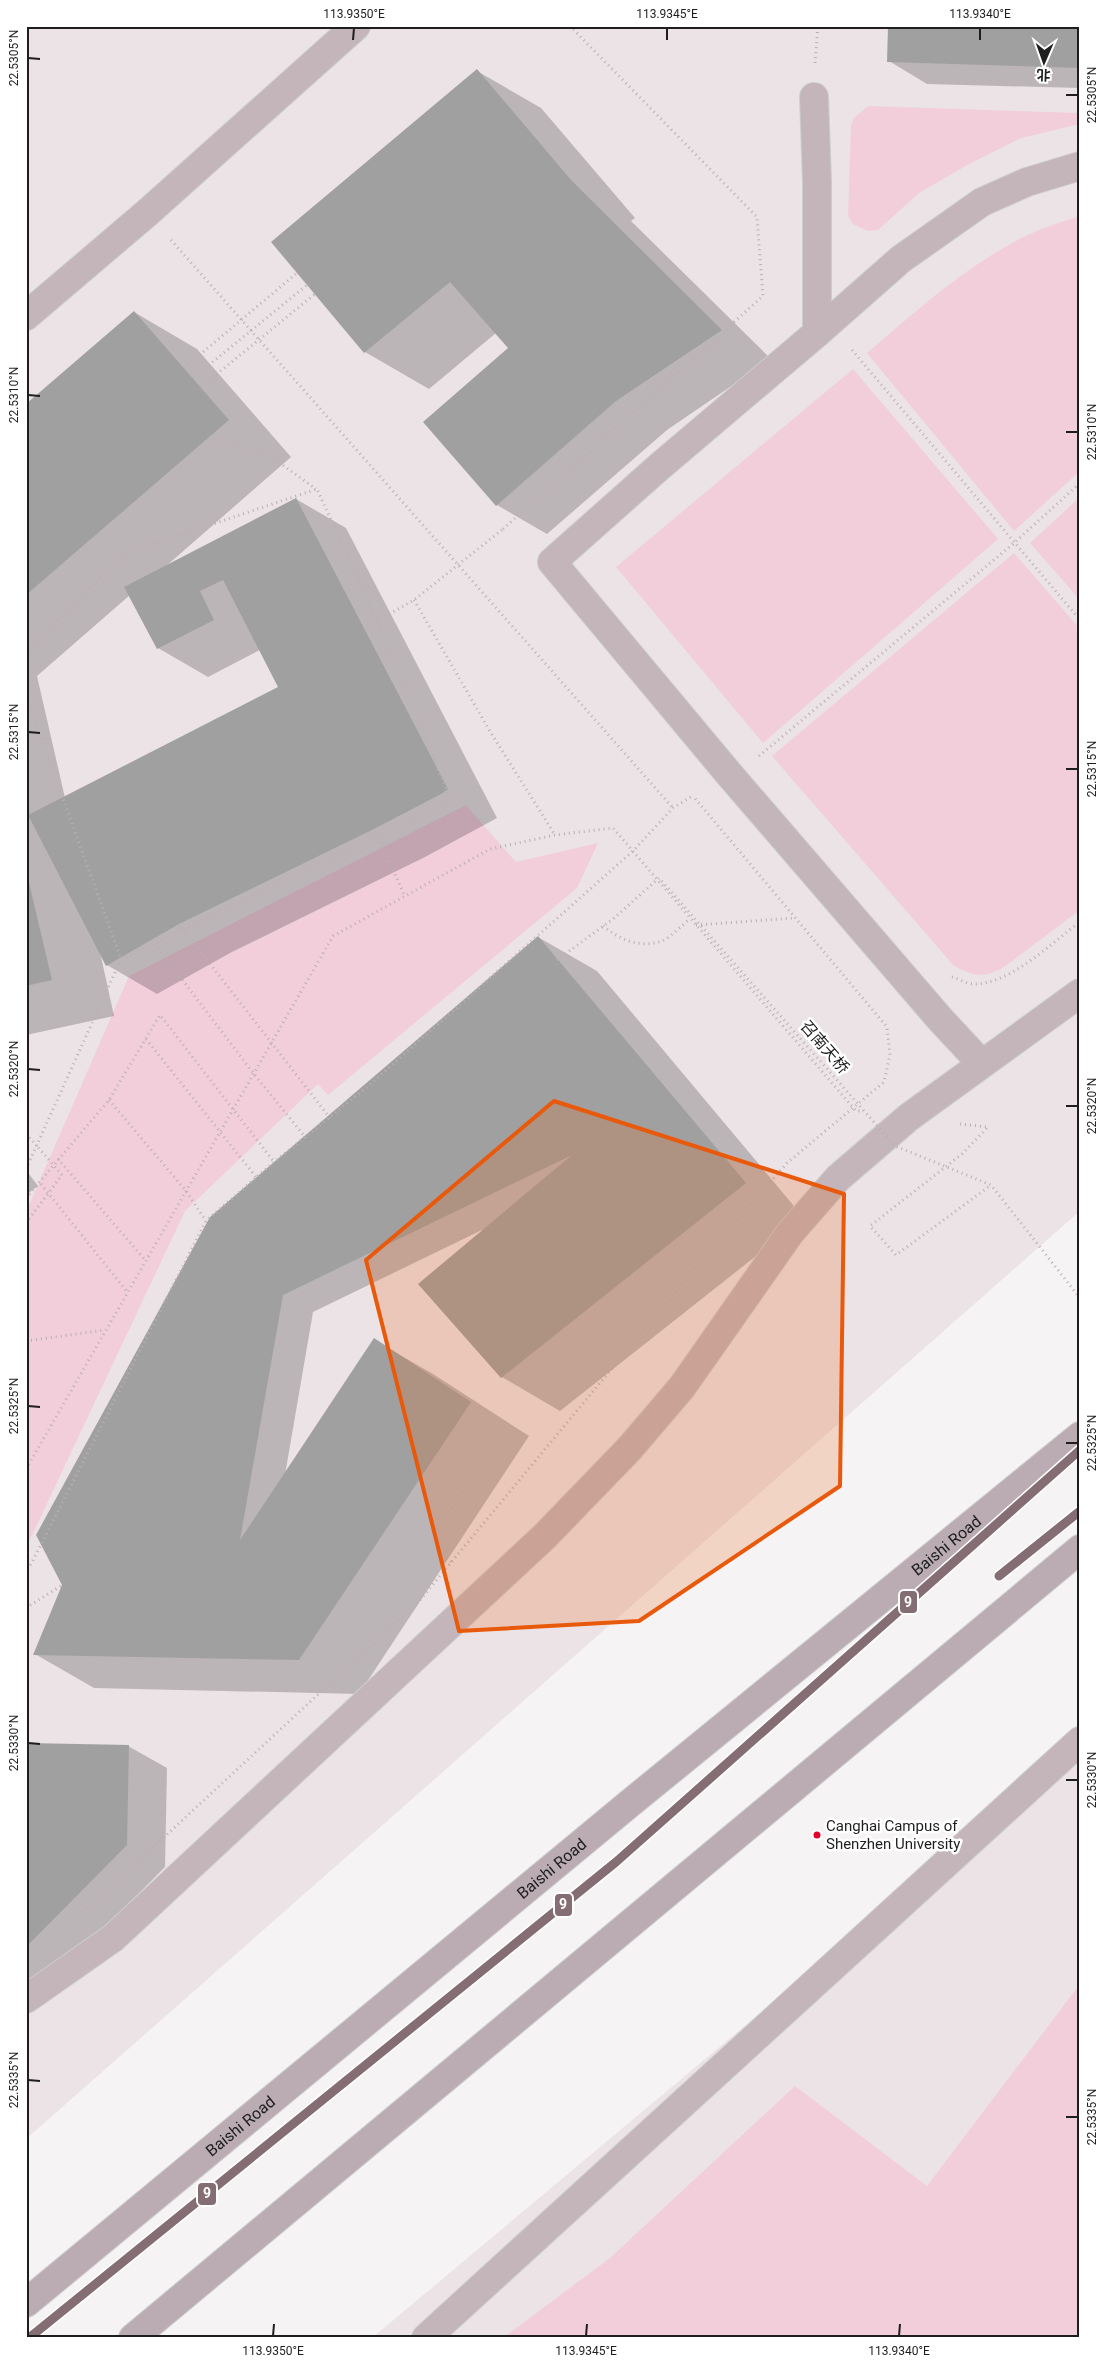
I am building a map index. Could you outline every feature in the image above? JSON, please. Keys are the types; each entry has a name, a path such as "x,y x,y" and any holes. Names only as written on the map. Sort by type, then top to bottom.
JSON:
{"main road":[{"name":"Baishi Road","path":"26,2303 629,1804 1080,1436"},
{"path":"133,2338 1080,1549"}],"street":[{"path":"26,316 147,214 356,26"},
{"path":"814,97 817,182 817,333"},
{"path":"981,1063 940,1019 729,774 552,562 658,467 817,333 901,259 982,202 1027,182 1080,166"},
{"path":"26,2012 113,1938 565,1516 630,1448 682,1387 796,1226 838,1178 909,1117 981,1063 1079,995"},
{"path":"426,2338 1080,1741"},
{"path":"26,1999 113,1938"}],"path":[{"path":"377,620 414,600 503,529 763,296 757,217 570,26"},
{"path":"814,68 818,26"},
{"path":"147,214 673,808"},
{"path":"184,368 297,273"},
{"path":"193,378 307,285"},
{"path":"201,387 314,294"},
{"path":"850,348 1013,544 1080,620"},
{"path":"26,1169 121,959 451,801 377,620 316,489 270,456 209,437"},
{"path":"26,1567 30,1566 206,1221 274,1162 330,1118 633,850 673,808 760,755 1013,544 1080,483"},
{"path":"26,653 124,554 316,489"},
{"path":"414,600 491,733 556,835"},
{"path":"26,696 121,959"},
{"path":"754,748 767,763"},
{"path":"77,1918 420,1600 706,1255 781,1170 852,1107 884,1082 890,1055 887,1026 693,796"},
{"path":"26,1469 333,936 490,849 556,835 613,828 856,1111 909,1117"},
{"path":"374,829 405,896"},
{"name":"召南天桥","path":"557,960 603,926 659,878 895,1146 991,1185 1080,1298"},
{"path":"696,925 796,918"},
{"path":"603,926 615,936 638,943 662,940 690,919"},
{"path":"950,976 972,984 992,982 1008,976 1080,922"},
{"path":"179,924 330,1118"},
{"path":"152,940 254,1074 306,1138"},
{"path":"26,1198 40,1184 58,1159 109,1100 160,1015 274,1162"},
{"path":"146,1038 222,1131 256,1177"},
{"path":"109,1100 186,1192 206,1221"},
{"path":"26,1134 62,1175 26,1223"},
{"path":"962,1154 870,1226 896,1255 991,1185"},
{"path":"58,1159 146,1262"},
{"path":"40,1184 128,1292"},
{"path":"26,1341 106,1330"},
{"path":"451,1562 429,1542 487,1455"},
{"path":"26,1608 62,1586"}],"highlighted area":[{"path":"554,1101 844,1194 840,1486 639,1621 459,1631 366,1260"}],"shaded area":[{"path":"26,26 1080,26 1080,1211 26,2139"},
{"path":"868,106 1080,113 1080,124 1021,138 969,164 919,193 878,230 868,231 853,224 848,216 851,126 854,118"},
{"path":"1080,216 1080,471 1014,531 867,353 939,293 996,252 1047,227"},
{"path":"853,369 998,539 763,743 616,567"},
{"path":"1080,497 1080,600 1030,543"},
{"path":"1014,553 1080,629 1080,910 1004,967 997,971 979,975 954,966 772,756"},
{"path":"466,805 516,862 598,843 577,888 328,1095 318,1084 185,1211 26,1548 26,1206 30,1203 129,976"},
{"path":"1080,1745 1080,2338 372,2338"},
{"path":"1080,1984 1080,2338 503,2338 610,2258 795,2086 927,2186"}],"building":[{"path":"888,26 1080,26 1080,68 887,62"},
{"path":"477,69 571,180 722,330 616,401 496,506 423,422 508,348 450,282 364,353 271,242"},
{"path":"134,311 229,420 26,595 26,404"},
{"path":"296,498 448,789 374,829 179,924 106,966 28,815 278,687 223,580 200,591 214,620 157,649 124,587"},
{"path":"26,870 52,980 26,986"},
{"path":"538,936 746,1183 501,1378 418,1284 572,1155 283,1295 240,1540 374,1338 471,1402 299,1660 33,1655 62,1585 36,1535 210,1217"},
{"path":"26,1743 129,1745 127,1845 26,1947"}],"transit line":[{"name":"9","path":"29,2338 616,1862 1080,1450"},
{"name":"9","path":"999,1576 1080,1511"}],"place":[{"name":"Canghai Campus of Shenzhen University","path":"817,1835"}]}
